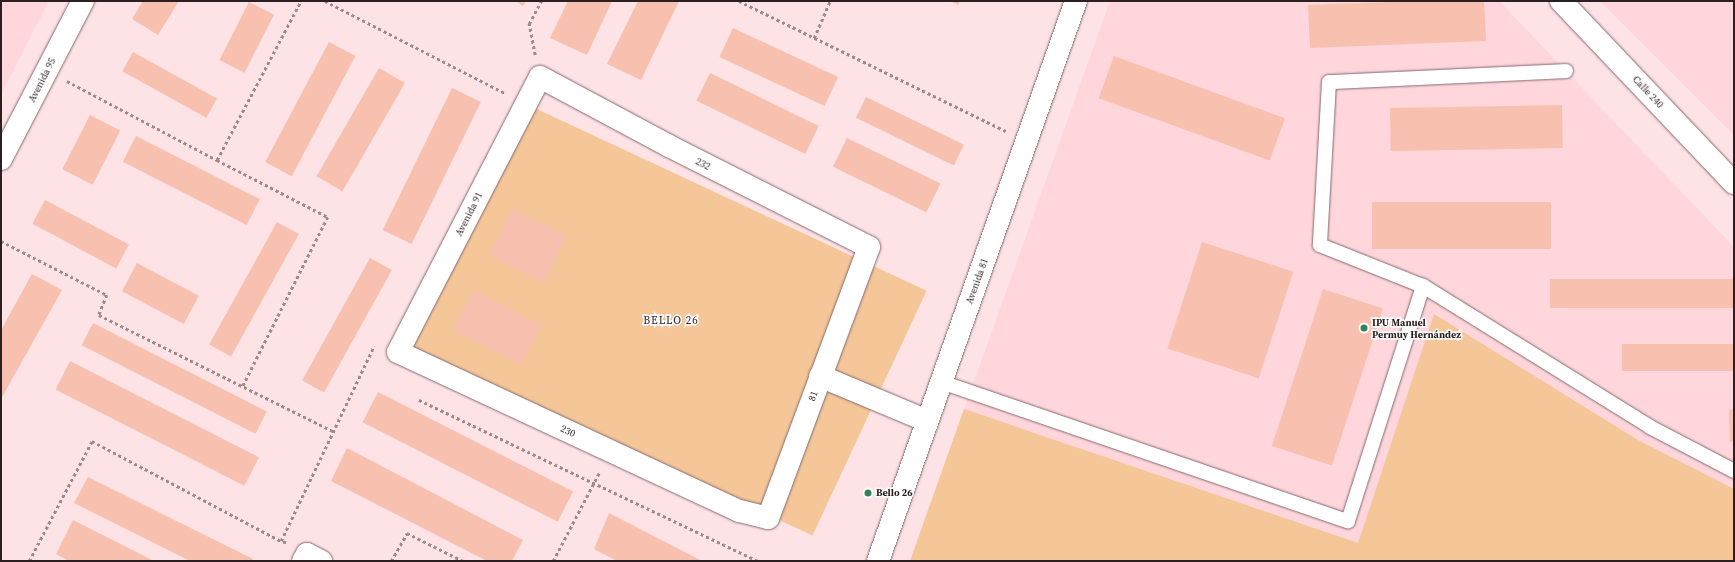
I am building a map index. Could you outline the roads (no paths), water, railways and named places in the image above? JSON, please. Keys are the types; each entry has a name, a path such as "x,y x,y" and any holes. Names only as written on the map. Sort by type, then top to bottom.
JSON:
{"street":[{"name":"Avenida 95","path":"1,159 83,1"},
{"name":"Avenida 81","path":"878,561 1076,1"},
{"name":"Calle 240","path":"1561,1 1734,183"},
{"name":"Avenida 91","path":"398,352 540,77"},
{"name":"232","path":"540,77 669,146 869,247"},
{"name":"81","path":"739,511 768,518 869,247"},
{"name":"230","path":"398,352 739,511"},
{"path":"820,376 928,421"}],"lane":[{"path":"1566,72 1329,82 1320,244 1423,286 1650,427 1734,470"},
{"path":"941,382 1348,522 1423,286"}],"place":[{"name":"IPU Manuel Permuy Hernández","path":"1364,328"},
{"name":"Bello 26","path":"868,493"}],"district":[{"name":"BELLO 26","path":"671,321"}]}
